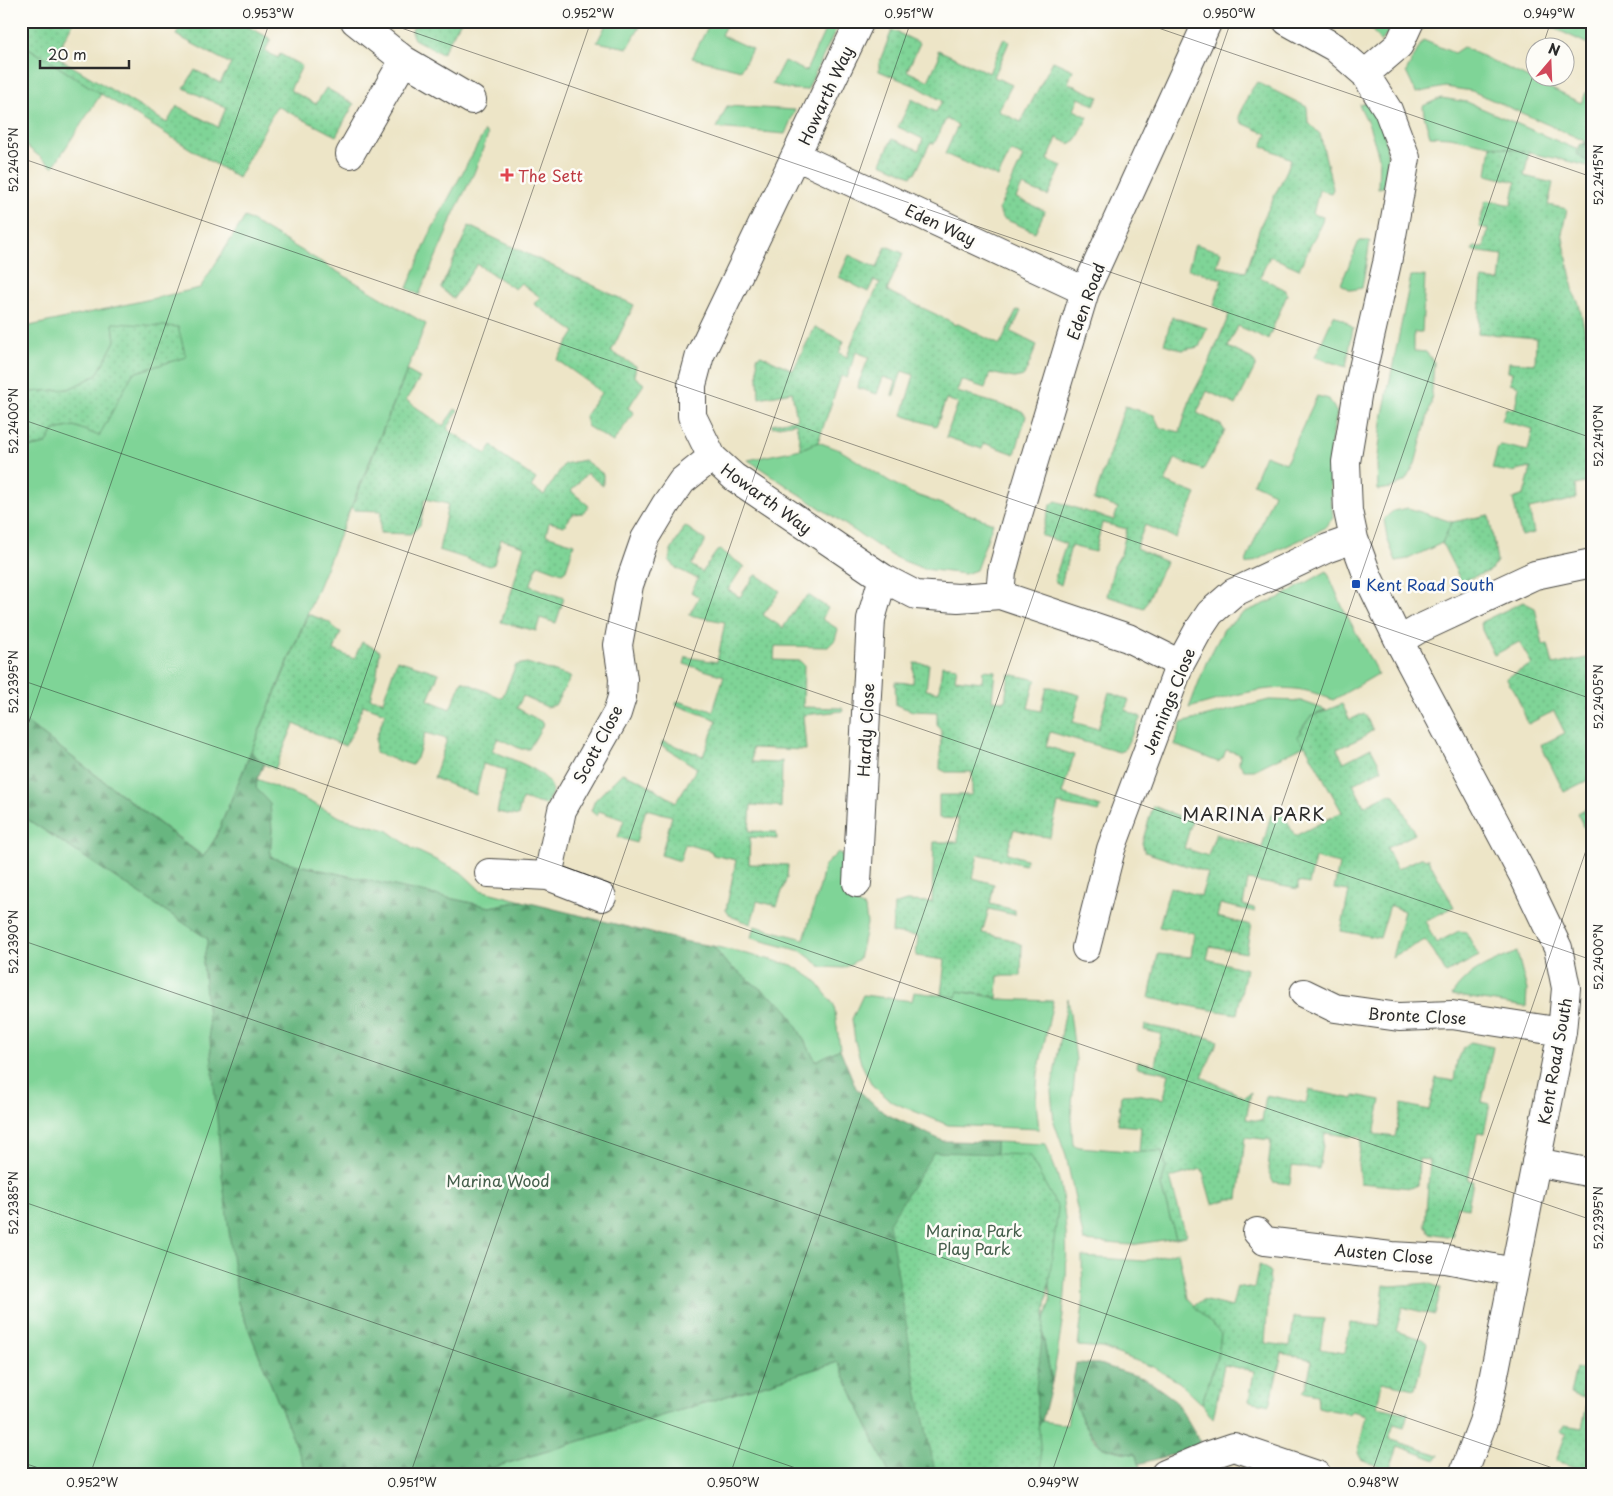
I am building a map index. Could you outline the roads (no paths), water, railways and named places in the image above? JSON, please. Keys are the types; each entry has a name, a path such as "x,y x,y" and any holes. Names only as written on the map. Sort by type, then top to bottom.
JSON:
{"street":[{"path":"356,21 404,60 472,100"},
{"name":"Howarth Way","path":"860,21 700,355 692,386 692,416 712,458 734,477 883,578 916,595 958,598 1000,595 1128,638 1180,664"},
{"name":"Eden Road","path":"1000,595 1002,572 1016,521 1085,291 1208,21"},
{"name":"Kent Road South","path":"1287,21 1334,47 1365,74 1388,110 1406,158 1387,263 1358,390 1346,462 1348,511 1354,539 1368,577 1399,641 1523,874 1558,948 1566,988 1562,1032 1483,1422 1463,1475"},
{"path":"1365,74 1399,45 1410,21"},
{"path":"350,154 404,60"},
{"name":"Eden Way","path":"796,156 1085,291"},
{"name":"Scott Close","path":"548,876 562,810 617,712 622,697 623,679 618,645 629,585 645,539 682,481 712,458"},
{"name":"Jennings Close","path":"1086,948 1111,850 1180,664 1198,630 1210,613 1233,593 1328,548 1354,539"},
{"path":"1399,641 1535,574 1592,563"},
{"name":"Hardy Close","path":"857,883 870,619 883,578"},
{"path":"488,873 548,876 602,897"},
{"name":"Bronte Close","path":"1304,993 1335,1008 1354,1011 1399,1017 1452,1015 1562,1032"},
{"path":"1536,1162 1592,1173"},
{"name":"Austen Close","path":"1257,1232 1265,1241 1392,1256 1446,1259 1514,1272"},
{"path":"1165,1474 1234,1447 1317,1475"}],"place":[{"name":"The Sett","path":"507,175"},
{"name":"Kent Road South","path":"1356,584"}],"district":[{"name":"MARINA PARK","path":"1254,813"}],"park label":[{"name":"Marina Wood","path":"498,1180"},
{"name":"Marina Park Play Park","path":"974,1239"}]}
